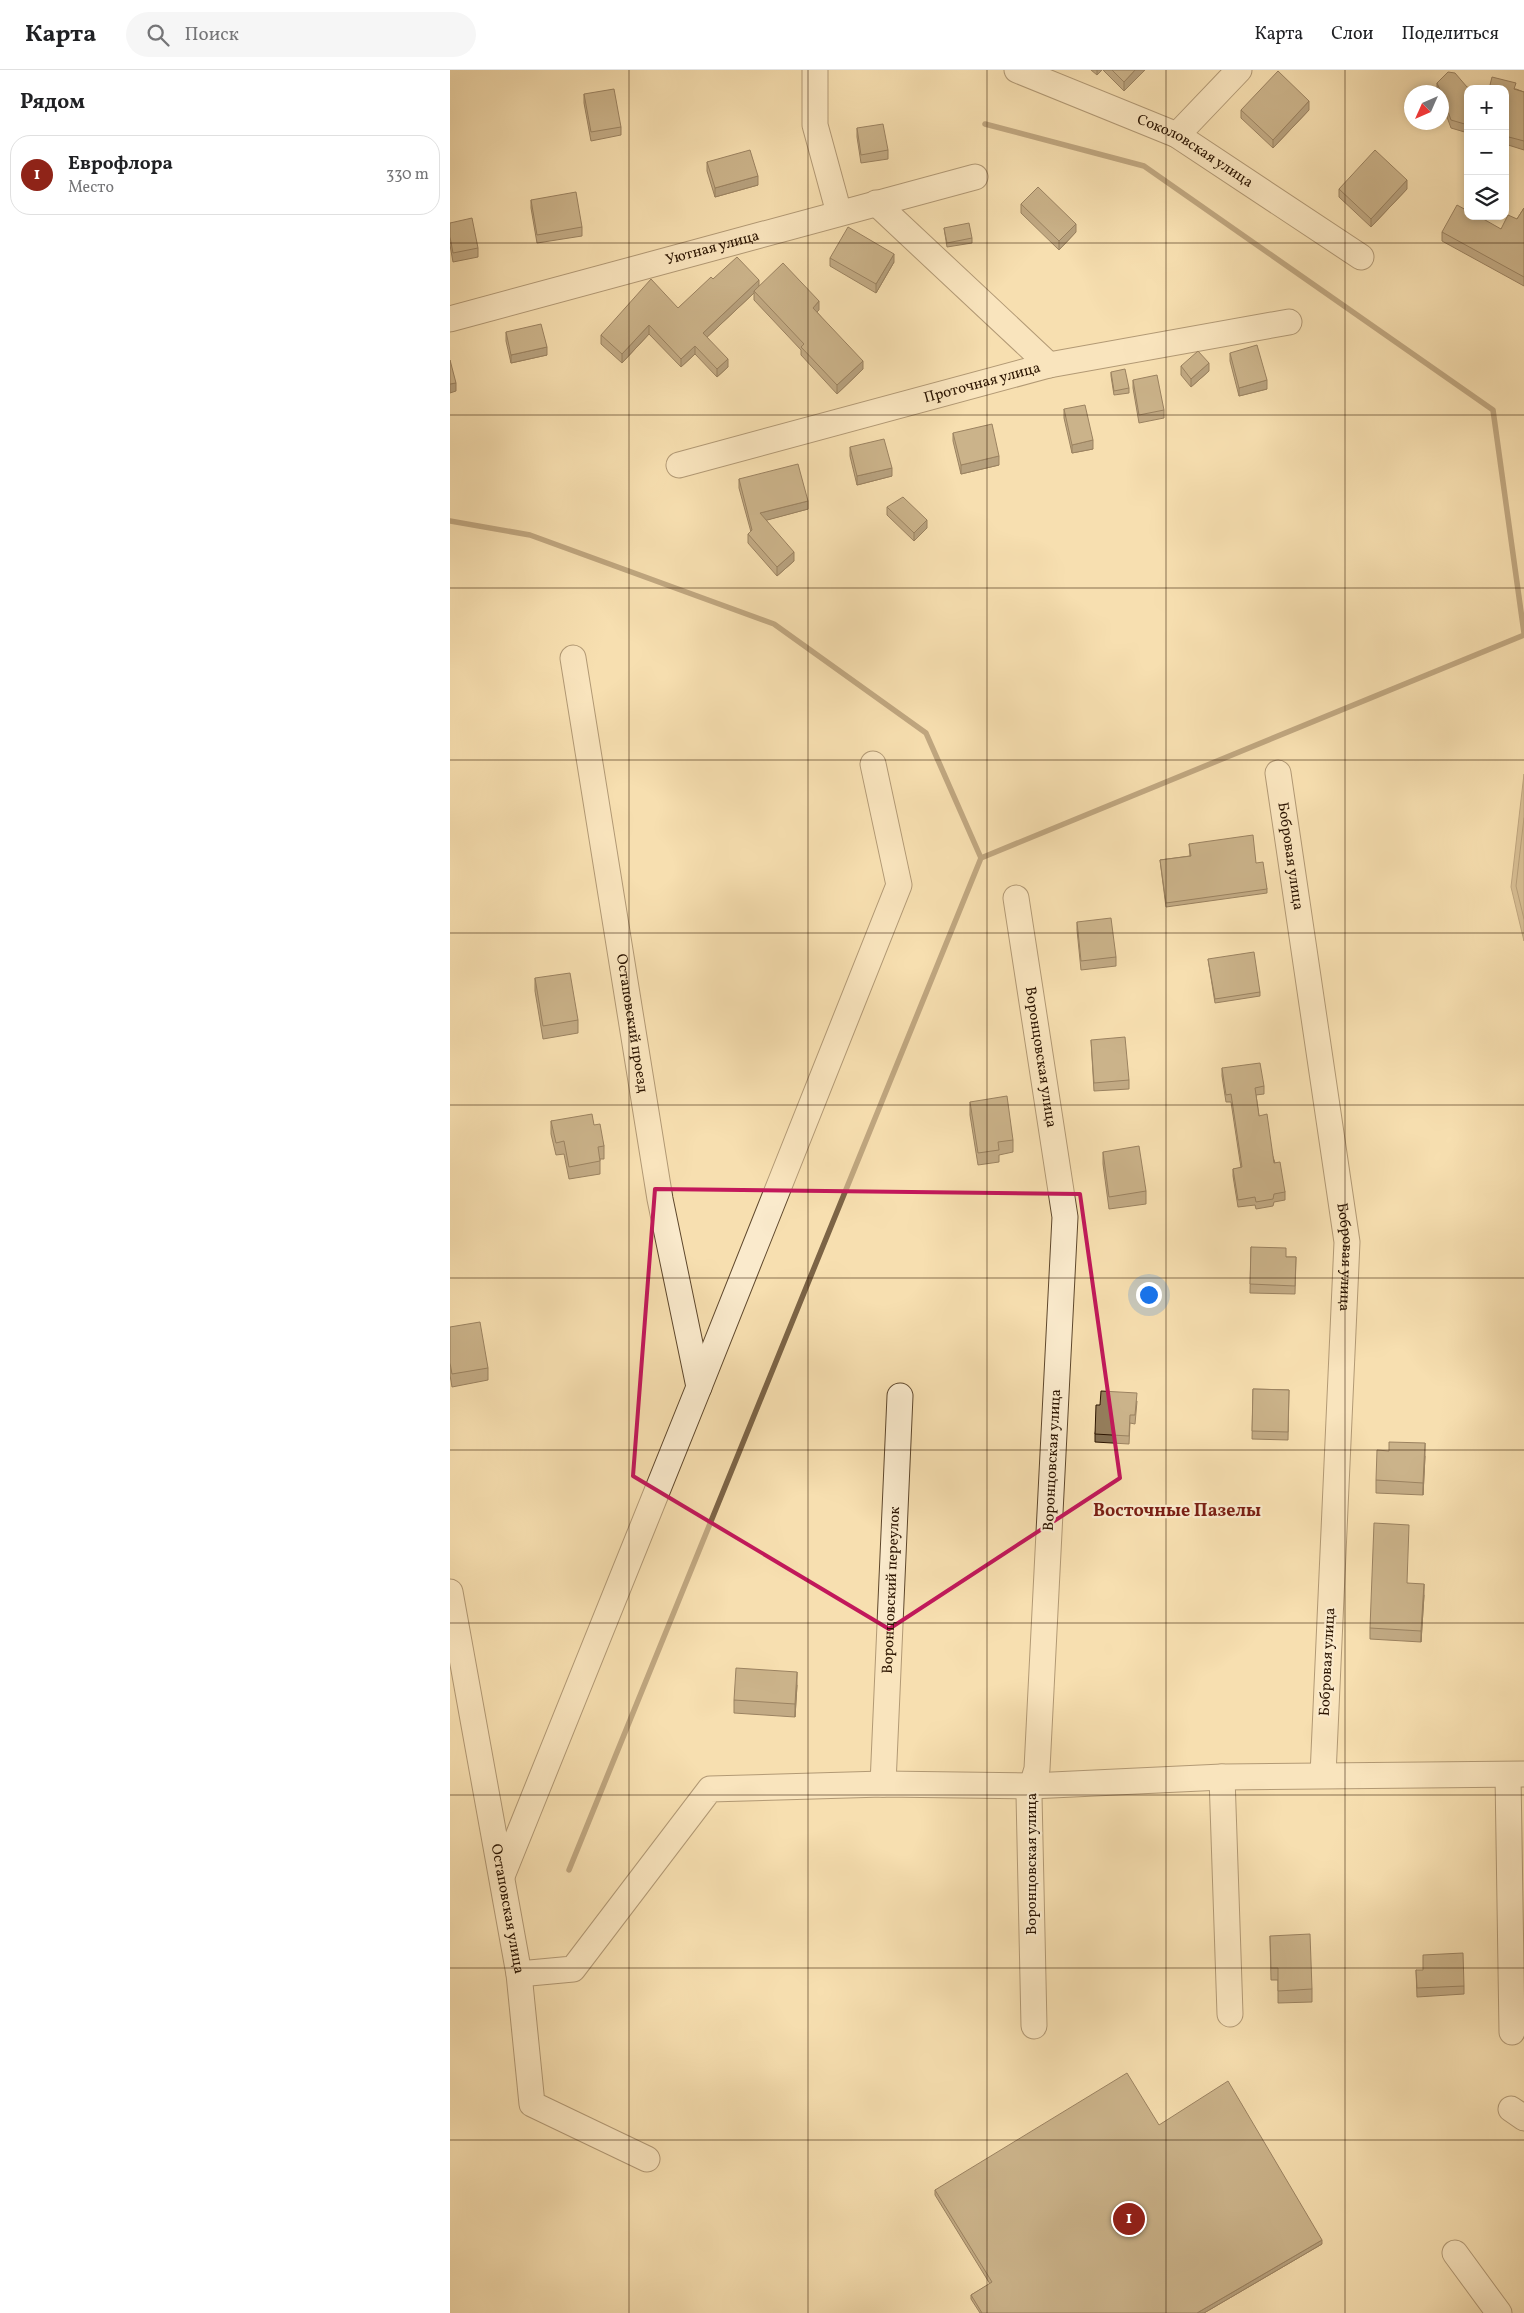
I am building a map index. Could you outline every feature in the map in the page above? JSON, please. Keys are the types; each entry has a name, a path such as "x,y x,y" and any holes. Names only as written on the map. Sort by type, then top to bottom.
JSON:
{"street":[{"path":"815,70 815,125 839,213"},
{"name":"Соколовская улица","path":"1017,70 1177,135 1361,257"},
{"path":"1177,135 1239,70"},
{"name":"Уютная улица","path":"450,319 975,177"},
{"path":"876,204 1049,365"},
{"name":"Проточная улица","path":"679,465 1049,365 1289,322"},
{"name":"Остаповский проезд","path":"573,658 660,1199 700,1387"},
{"path":"502,1876 700,1387 898,885 873,764"},
{"name":"Бобровая улица","path":"1278,774 1347,1242 1323,1775"},
{"name":"Воронцовская улица","path":"1016,898 1065,1218 1037,1769 1029,1795 1034,2026"},
{"name":"Воронцовский переулок","path":"883,1784 900,1396"},
{"name":"Остаповская улица","path":"450,1592 519,1974 532,2104 647,2159"},
{"path":"519,1974 573,1969 710,1788 883,1784 1031,1786 1222,1777 1516,1774 1512,2032"},
{"path":"1222,1777 1230,2014"},
{"path":"1455,2253 1499,2313"}],"highlighted area":[{"path":"655,1189 1080,1194 1120,1478 889,1629 633,1476"}],"water":[{"path":"1524,774 1524,941 1511,887"}],"building":[{"path":"1112,70 1135,70 1124,82"},
{"path":"1278,71 1309,101 1273,140 1241,110"},
{"path":"1448,72 1455,73 1465,85 1464,124 1451,120 1449,114 1449,85 1438,85 1437,83"},
{"path":"1492,77 1516,83 1514,89 1524,92 1524,141 1509,137 1509,85 1490,85"},
{"path":"614,89 621,127 591,132 584,94"},
{"path":"883,124 888,150 861,155 857,128"},
{"path":"750,150 758,176 715,188 707,162"},
{"path":"1375,150 1407,180 1371,219 1339,189"},
{"path":"1038,187 1076,224 1059,241 1021,204"},
{"path":"576,192 582,227 537,235 531,200"},
{"path":"1457,205 1464,209 1464,220 1485,220 1501,229 1506,220 1509,220 1509,215 1517,219 1524,208 1524,277 1442,232"},
{"path":"472,218 478,248 453,253 450,223"},
{"path":"969,223 972,238 947,243 944,228"},
{"path":"848,227 894,254 876,284 830,258"},
{"path":"737,257 759,280 703,333 728,359 717,369 695,346 681,359 649,325 622,354 601,335 651,279 678,308 711,277 713,279"},
{"path":"783,263 819,301 813,308 863,361 837,385 801,347 804,344 754,291"},
{"path":"541,324 547,347 511,355 506,332"},
{"path":"1257,345 1267,380 1239,388 1230,353"},
{"path":"1198,351 1209,363 1191,379 1181,366"},
{"path":"450,360 456,383 450,384"},
{"path":"1125,369 1129,388 1114,391 1111,372"},
{"path":"1157,375 1164,410 1139,415 1133,380"},
{"path":"1085,405 1093,440 1072,445 1064,409"},
{"path":"992,424 999,456 961,465 953,433"},
{"path":"884,439 892,468 857,476 850,447"},
{"path":"798,464 808,501 760,513 794,552 777,567 748,534 752,530 739,479"},
{"path":"903,497 927,520 914,533 887,507"},
{"path":"1253,835 1256,863 1263,862 1267,889 1166,903 1160,860 1191,856 1189,844"},
{"path":"1111,918 1116,957 1081,961 1077,922"},
{"path":"1254,952 1260,992 1215,999 1208,959"},
{"path":"570,973 578,1020 543,1026 535,978"},
{"path":"1125,1037 1129,1080 1094,1083 1091,1040"},
{"path":"1260,1063 1264,1086 1255,1088 1259,1116 1267,1114 1274,1163 1280,1162 1285,1192 1274,1194 1273,1199 1256,1202 1255,1197 1238,1200 1233,1169 1242,1167 1231,1094 1226,1095 1222,1068"},
{"path":"1007,1096 1013,1140 998,1142 999,1150 978,1153 970,1102"},
{"path":"592,1114 594,1125 600,1124 604,1146 598,1147 600,1161 569,1167 564,1141 556,1143 551,1121"},
{"path":"1139,1146 1146,1191 1109,1197 1103,1152"},
{"path":"1251,1247 1286,1248 1286,1257 1296,1257 1295,1286 1250,1284"},
{"path":"480,1322 488,1368 452,1374 450,1363 450,1327"},
{"path":"1253,1389 1289,1390 1288,1432 1252,1431"},
{"path":"1101,1391 1137,1393 1135,1415 1130,1415 1129,1436 1095,1434 1096,1405 1100,1405"},
{"path":"1389,1442 1425,1443 1423,1483 1376,1480 1377,1450 1389,1451"},
{"path":"1374,1523 1409,1525 1407,1583 1424,1584 1421,1631 1370,1628"},
{"path":"736,1668 797,1672 795,1704 734,1700"},
{"path":"1310,1934 1312,1989 1278,1991 1278,1968 1271,1968 1270,1936"},
{"path":"1463,1953 1464,1986 1417,1988 1416,1970 1423,1970 1423,1955"},
{"path":"1127,2073 1159,2125 1228,2081 1322,2240 1197,2313 982,2313 971,2295 992,2282 935,2190"}],"waterway":[{"path":"985,124 1144,166 1493,410 1524,633"},
{"path":"450,521 530,535 774,624 926,733 981,858"},
{"path":"569,1870 981,858 1524,635"}],"place":[{"name":"Еврофлора","path":"1129,2219"}],"district":[{"name":"Восточные Пазелы","path":"1177,1511"}]}
